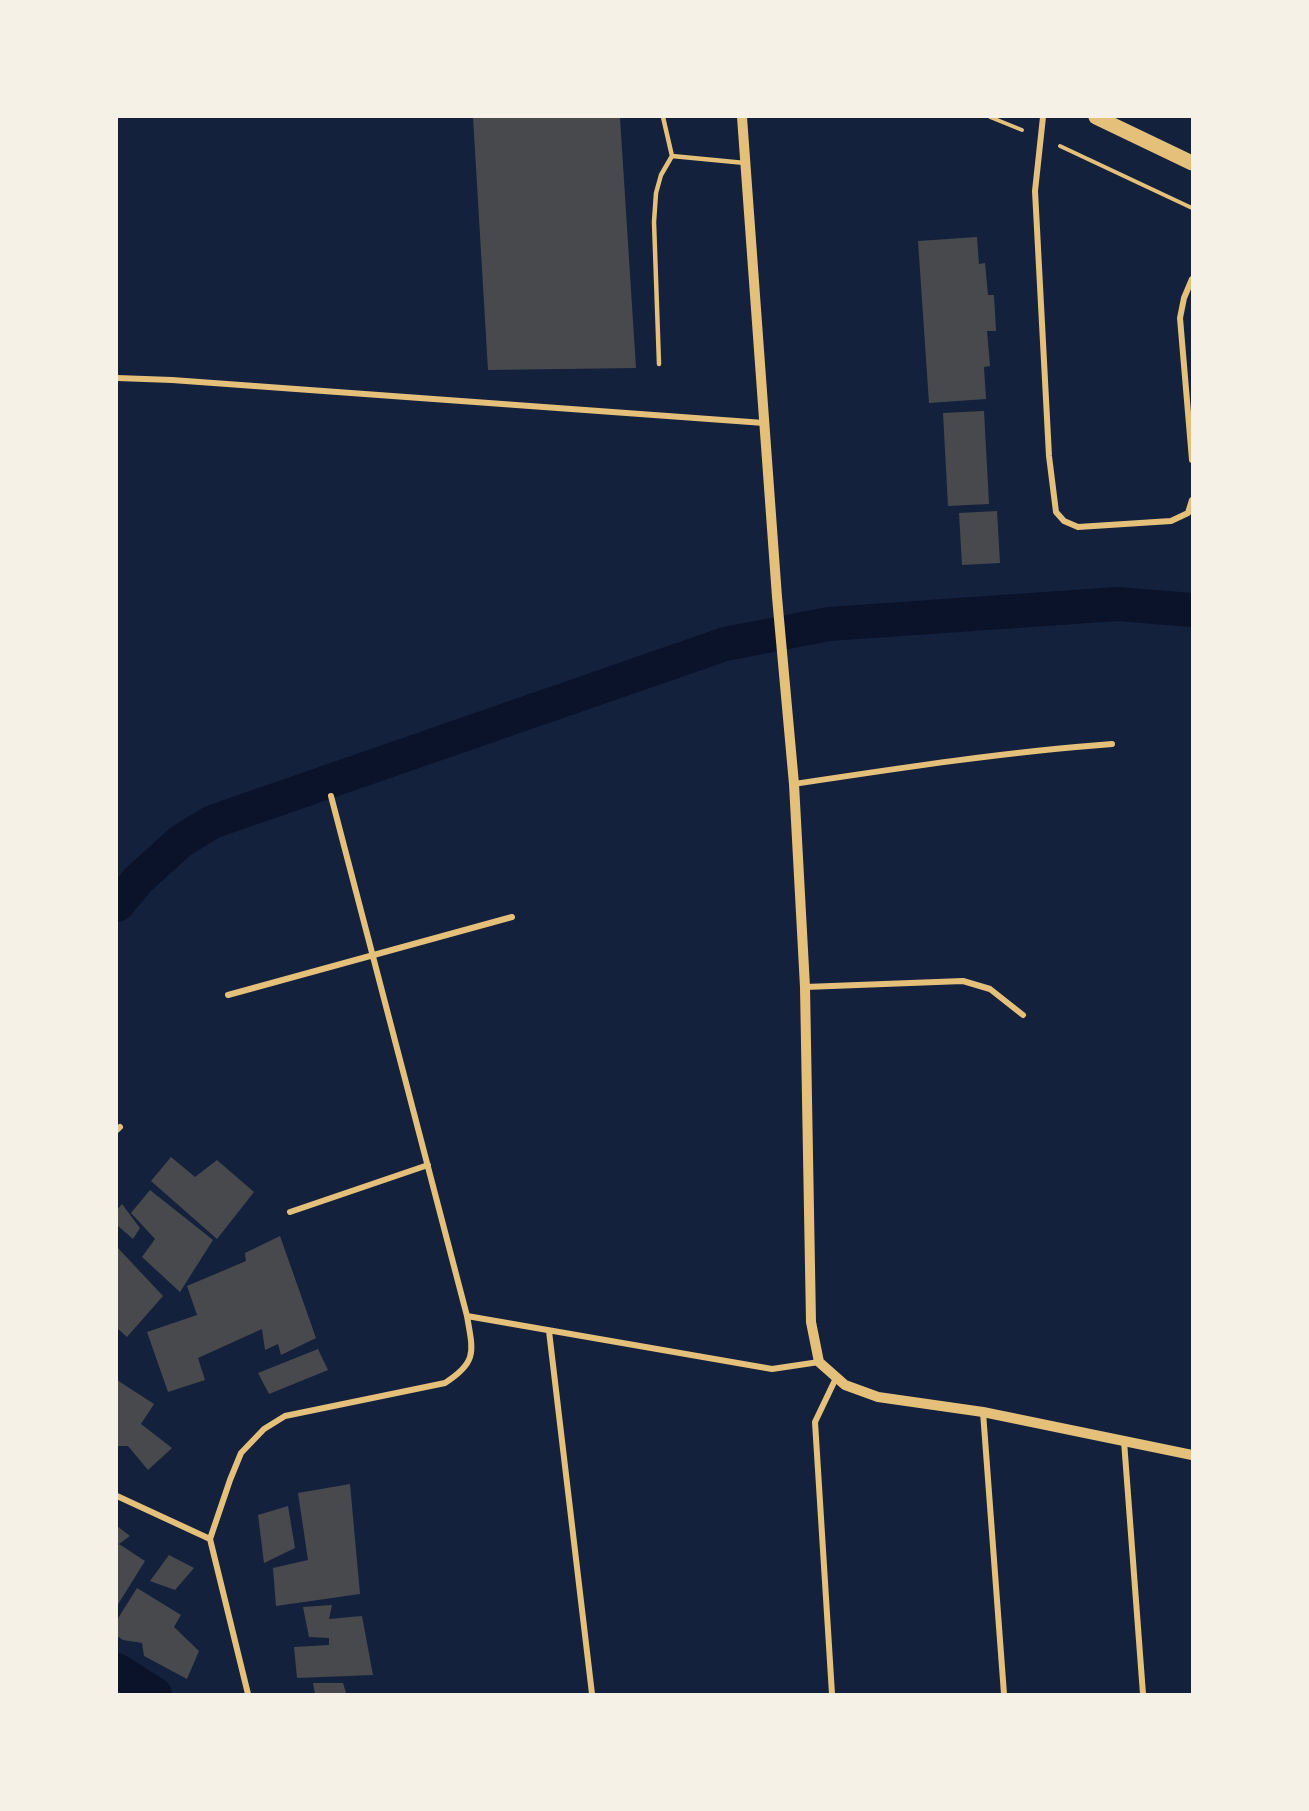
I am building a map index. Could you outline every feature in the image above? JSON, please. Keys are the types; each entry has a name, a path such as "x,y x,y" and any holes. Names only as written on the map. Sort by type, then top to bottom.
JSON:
{"main road":[{"path":"1096,117 1192,163"}],"street":[{"path":"742,117 777,597 794,784 805,987 811,1322 819,1362 845,1385 878,1396 983,1412 1192,1455"},
{"path":"1043,117 1035,191 1049,456 1056,512 1064,521 1078,527 1171,521 1188,513 1192,501"},
{"path":"1192,279 1184,298 1180,318 1192,460"},
{"path":"117,378 172,380 764,423"},
{"path":"794,784 1003,754 1112,744"},
{"path":"248,1694 210,1539 241,1453 264,1429 285,1416 445,1383 459,1374 470,1362 472,1345 467,1316 331,796"},
{"path":"228,995 512,917"},
{"path":"805,987 963,981 990,988 1023,1015"},
{"path":"290,1212 428,1165"},
{"path":"467,1316 772,1369 819,1362"},
{"path":"549,1331 592,1694"},
{"path":"832,1694 815,1422 836,1378"},
{"path":"983,1412 1004,1694"},
{"path":"1125,1441 1143,1694"},
{"path":"117,1496 210,1539"}],"lane":[{"path":"658,364 654,222 656,193 661,175 672,156 663,117"},
{"path":"672,156 745,163"}],"path":[{"path":"990,117 1041,138 1192,208"}],"building":[{"path":"473,117 620,118 636,368 488,370"},
{"path":"977,237 979,264 985,263 988,295 994,295 996,331 987,331 990,366 984,367 986,399 929,403 918,241"},
{"path":"984,411 989,504 948,506 943,413"},
{"path":"997,511 1000,563 962,565 959,513"},
{"path":"171,1157 195,1177 217,1160 254,1192 217,1239 151,1181"},
{"path":"150,1190 213,1240 180,1292 142,1257 155,1239 131,1213"},
{"path":"122,1204 140,1228 133,1239 117,1225 117,1210"},
{"path":"280,1236 316,1338 281,1355 278,1344 265,1350 262,1329 198,1358 205,1380 168,1392 147,1332 197,1315 187,1286 246,1261 245,1253"},
{"path":"117,1247 163,1296 127,1337 117,1328"},
{"path":"318,1349 328,1370 269,1394 258,1373"},
{"path":"117,1380 154,1404 141,1424 172,1448 148,1470 128,1446 117,1446"},
{"path":"350,1484 360,1594 276,1606 273,1568 308,1560 298,1493"},
{"path":"288,1506 295,1548 264,1563 258,1515"},
{"path":"117,1526 130,1536 119,1544 117,1543"},
{"path":"119,1544 145,1561 117,1606 117,1546"},
{"path":"169,1555 194,1568 175,1590 150,1581"},
{"path":"137,1588 181,1615 174,1627 199,1651 187,1679 144,1656 142,1643 123,1640 117,1636 117,1620"},
{"path":"332,1605 329,1619 362,1616 373,1675 297,1678 294,1647 329,1645 329,1638 309,1637 303,1607"},
{"path":"313,1683 343,1683 346,1693 315,1694"}],"waterway":[{"path":"117,905 138,880 181,841 212,822 725,644 829,624 1117,604 1192,610"},
{"path":"117,1670 155,1694"}]}
